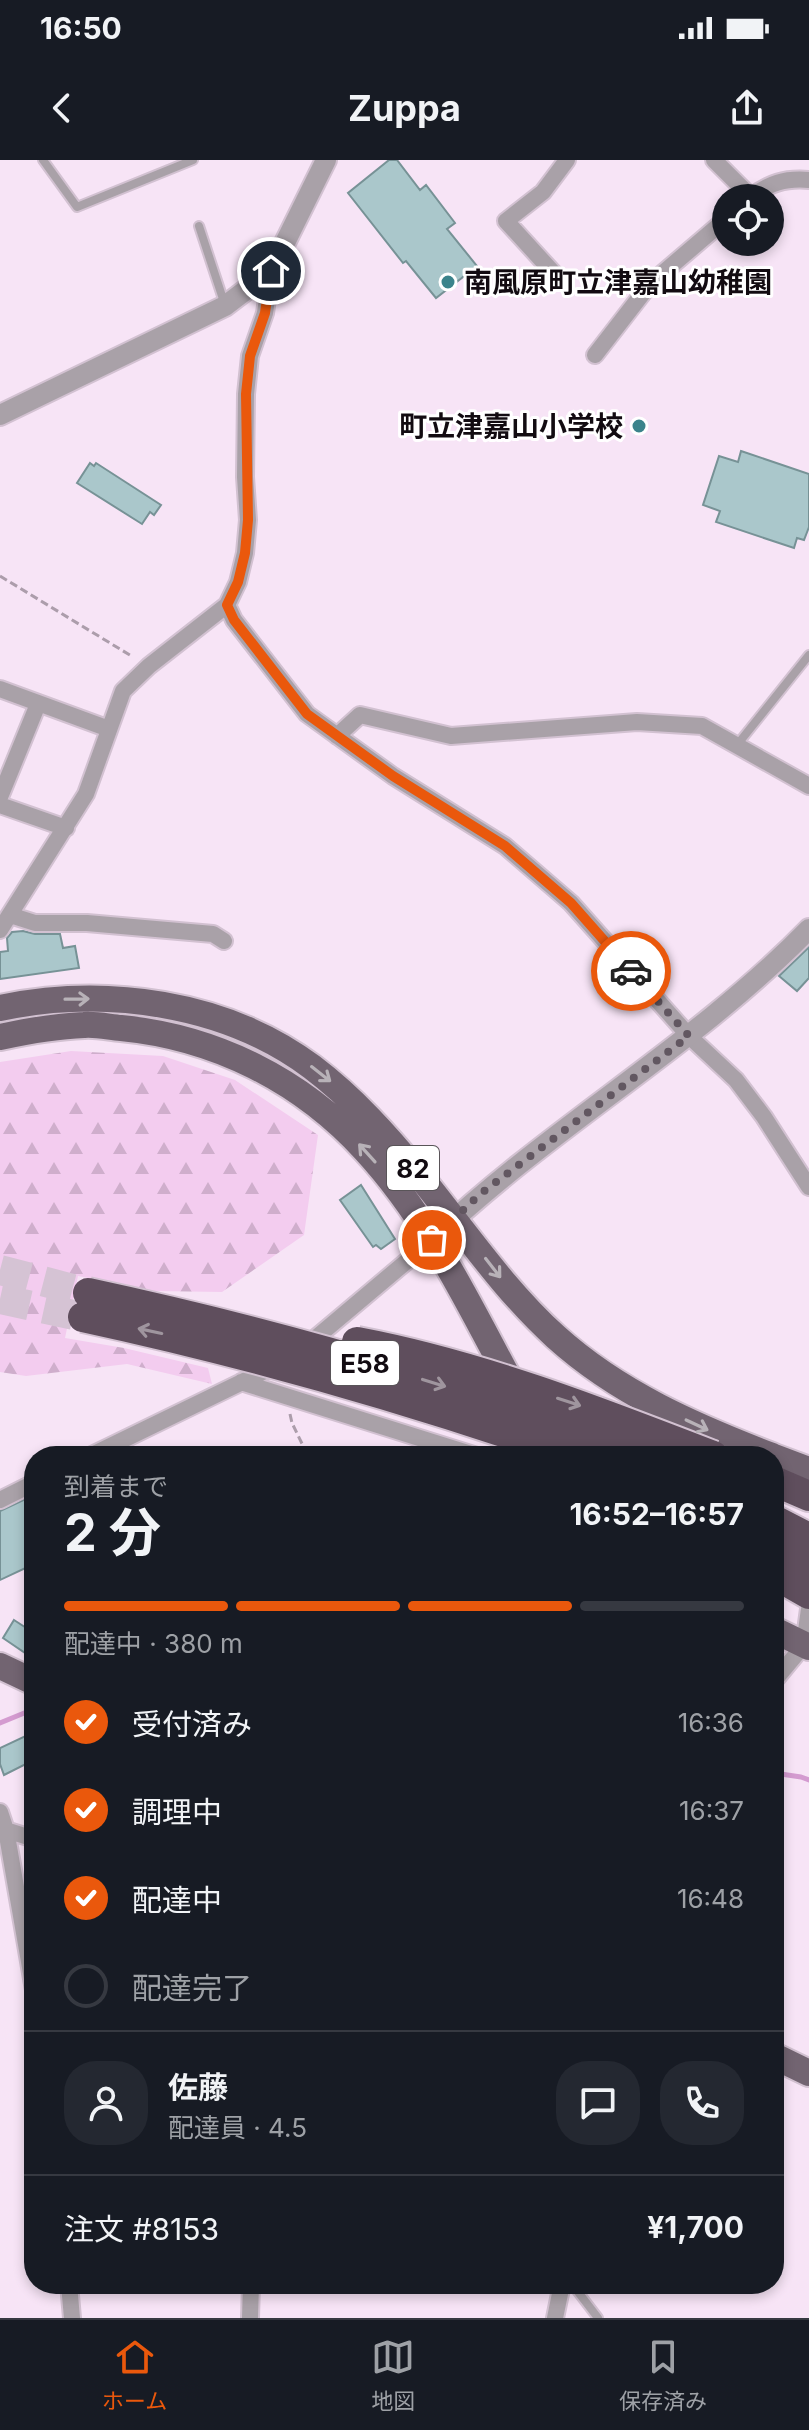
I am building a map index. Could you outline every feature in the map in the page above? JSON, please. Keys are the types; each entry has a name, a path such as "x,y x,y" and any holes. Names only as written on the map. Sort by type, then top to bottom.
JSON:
{"highway":[{"name":"E58","path":"86,1305 335,1354 470,1394 608,1446"},
{"name":"E58","path":"193,1328 545,1446"},
{"path":"193,1328 496,1446"},
{"path":"193,1328 392,1349 475,1371 579,1405 687,1446"},
{"path":"784,1485 809,1496"},
{"path":"784,1525 809,1538"},
{"path":"784,1550 809,1564"},
{"path":"784,1580 809,1594"}],"main road":[{"name":"82","path":"0,1008 47,1000 117,999 178,1008 236,1026 283,1049 333,1084 383,1133 519,1300 556,1337 628,1391 746,1446"},
{"name":"82","path":"0,1037 42,1028 87,1025 142,1030 194,1042 253,1064 298,1090 334,1119 365,1150 432,1240 533,1423 549,1446"},
{"name":"82","path":"784,1460 809,1470"},
{"path":"784,1635 806,1646"},
{"path":"0,1666 24,1677"},
{"path":"784,2061 809,2073"}],"street":[{"path":"559,279 506,221 543,192 567,160"},
{"path":"714,160 737,184"},
{"path":"0,930 86,794 123,691 149,666 227,605 238,582 248,520 246,394 250,356 265,313 271,271 321,161"},
{"path":"772,184 790,178 809,180"},
{"path":"595,355 650,284 712,231"},
{"path":"0,415 225,306 271,271"},
{"path":"227,605 234,620 299,705 393,776 516,856 571,903 689,1036 736,1080 809,1187"},
{"path":"0,689 109,729"},
{"path":"0,797 38,704"},
{"path":"337,736 360,715 451,736 637,722 702,726 809,786"},
{"path":"0,805 66,828"},
{"path":"10,915 35,923 87,923 213,934 224,941"},
{"path":"110,1446 295,1356 432,1240 479,1195 689,1036 779,960 809,929"},
{"path":"241,1382 445,1446"},
{"path":"0,1500 24,1488"},
{"path":"784,1670 806,1646 809,1609"},
{"path":"0,1812 24,1933"},
{"path":"6,1830 24,1836"},
{"path":"70,2294 72,2318"},
{"path":"250,2318 251,2294"},
{"path":"555,2318 560,2294"}],"lane":[{"path":"43,160 77,207 193,160"},
{"path":"199,226 225,306"},
{"path":"737,745 809,655"},
{"path":"572,2294 598,2318"}],"path":[{"path":"0,576 149,666"},
{"path":"291,1398 292,1423 303,1446"}],"green space":[{"path":"71,1051 163,1056 235,1080 318,1135 304,1235 222,1292 155,1291 78,1276 65,1338 208,1368 212,1384 127,1364 26,1376 0,1372 0,1062"}],"building":[{"path":"389,160 397,160 420,190 426,185 455,223 447,229 477,266 436,298 406,261 403,263 348,193"},
{"path":"741,451 809,474 809,527 804,540 797,538 794,548 716,522 720,511 703,505 719,456 738,462"},
{"path":"90,463 94,466 96,463 161,505 154,515 150,512 142,524 77,483"},
{"path":"12,932 60,934 63,948 75,946 79,968 0,979 0,952 8,951 7,938"},
{"path":"809,947 809,978 797,991 779,976"},
{"path":"361,1185 395,1239 381,1249 376,1245 373,1247 340,1200"},
{"path":"24,1500 24,1569 0,1580 0,1511"},
{"path":"14,1620 24,1626 24,1652 3,1638"},
{"path":"24,1737 24,1765 4,1775 0,1748"}],"waterway":[{"path":"0,1723 24,1713"},
{"path":"784,1774 809,1780"}],"tunnel":[{"path":"0,1270 88,1293"},
{"path":"0,1299 83,1317"}],"way so far":[{"path":"432,1240 479,1195 689,1036 631,971"}],"place":[{"name":"南風原町立津嘉山幼稚園","path":"448,282"},
{"name":"町立津嘉山小学校","path":"639,426"}],"route":[{"path":"271,271 265,313 250,356 246,394 248,520 238,582 227,605 234,620 307,714 393,776 505,846 571,903 631,971"}]}
